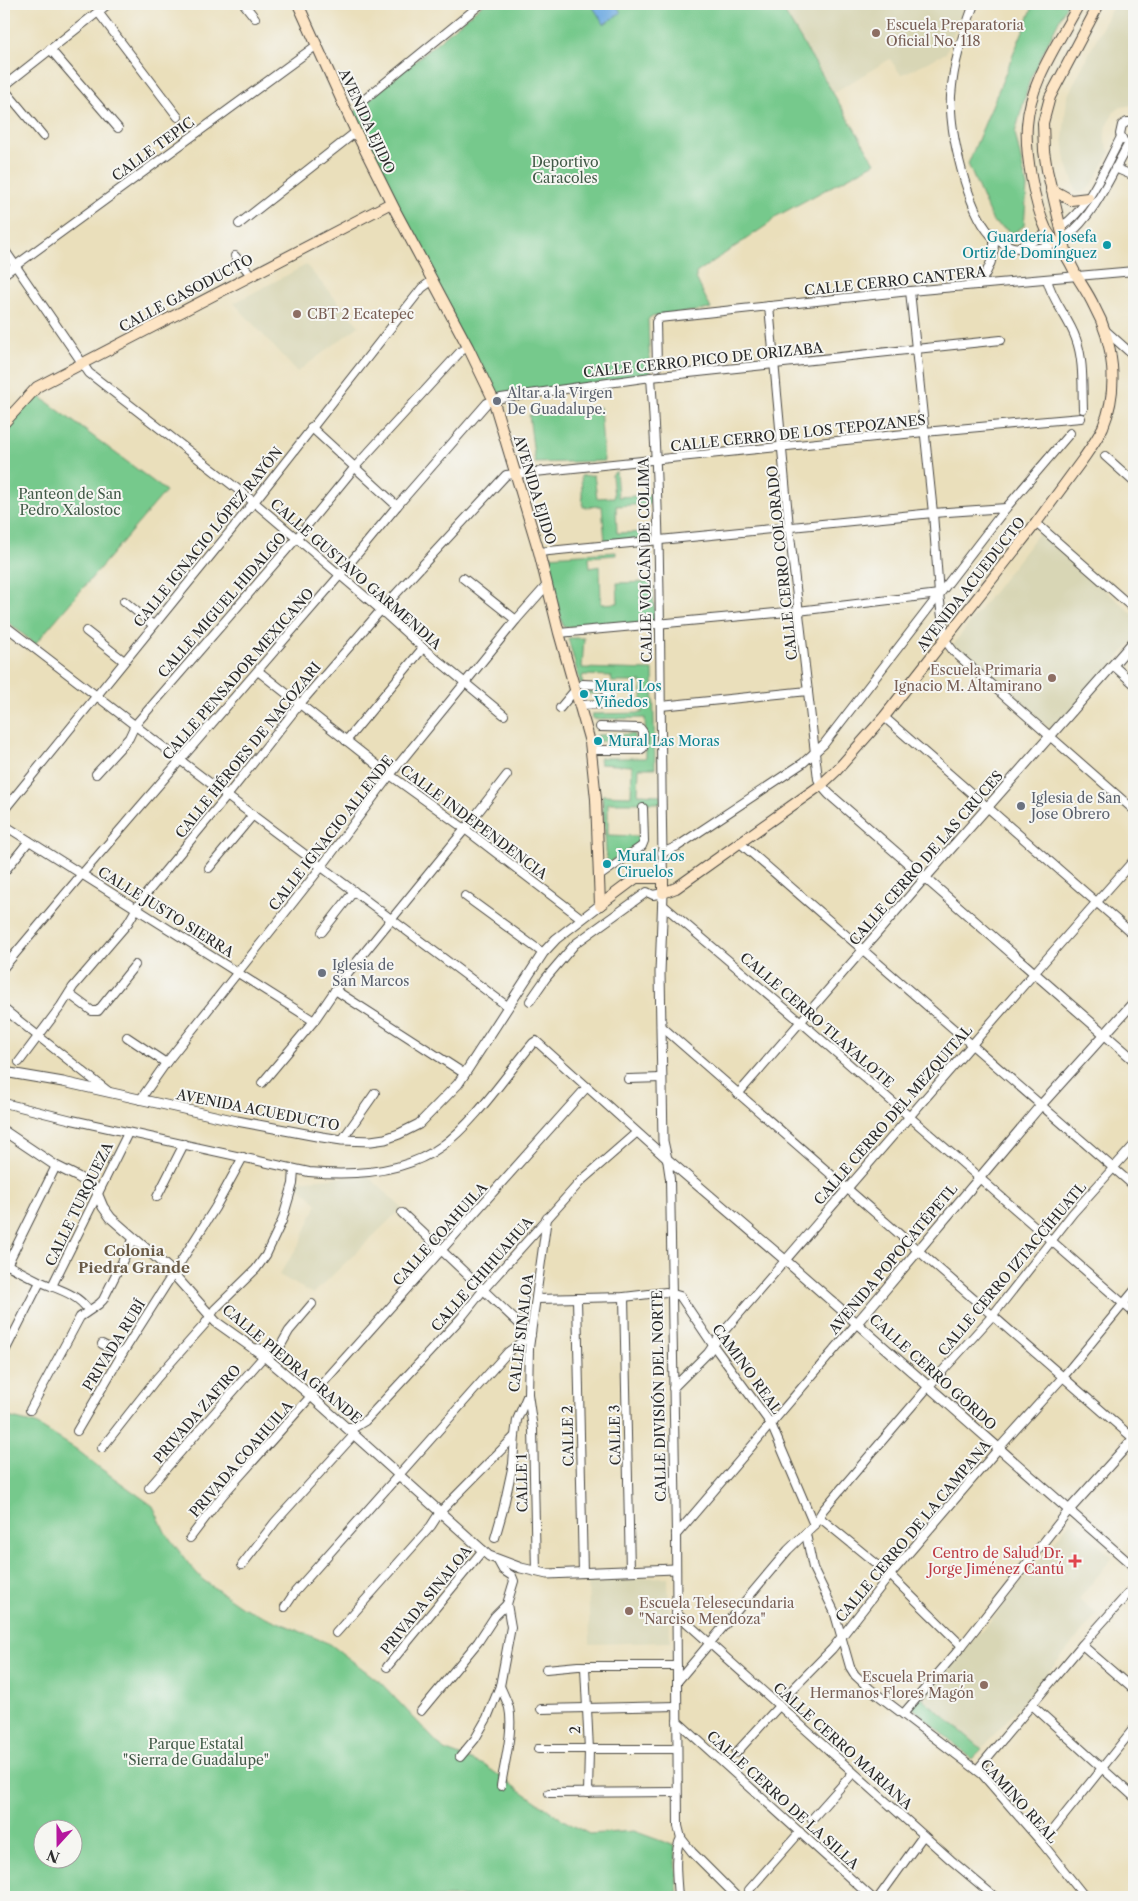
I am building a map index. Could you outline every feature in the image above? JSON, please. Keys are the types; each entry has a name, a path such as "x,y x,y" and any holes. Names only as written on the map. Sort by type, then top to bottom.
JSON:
{"main road":[{"name":"AVENIDA EJIDO","path":"298,4 356,132 493,399 540,552 559,633 579,687 580,705 592,750 600,905"},
{"name":"AVENIDA ACUEDUCTO","path":"1069,260 1048,233 1035,194 1028,157 1028,113 1038,82 1079,4"},
{"name":"AVENIDA ACUEDUCTO","path":"663,893 682,885 739,842 821,785 837,770 884,717 946,640 1036,523 1103,428 1112,390 1112,361 1104,330 1095,306 1077,278 1069,260 1062,226 1051,189 1043,144 1043,123 1050,97 1098,4"},
{"path":"1051,189 1071,200 1088,198"},
{"name":"CALLE GASODUCTO","path":"4,423 38,387 251,274 392,203"},
{"path":"1048,233 1062,226"},
{"path":"1055,243 1065,238"},
{"name":"AVENIDA ACUEDUCTO","path":"600,905 636,878 663,878"},
{"name":"CALLE VOLCÁN DE COLIMA","path":"663,878 663,893"}],"street":[{"path":"43,136 4,87 108,4"},
{"path":"244,4 255,18"},
{"path":"360,103 481,4"},
{"path":"974,4 956,59 951,97 952,130 966,182 978,215 994,238 1016,247 1031,249 1040,249 1055,243"},
{"path":"98,12 178,117"},
{"name":"CALLE TEPIC","path":"4,274 317,45"},
{"path":"50,49 118,128"},
{"path":"1062,226 1078,213 1088,198 1121,137 1122,125 1127,122 1134,122"},
{"path":"239,224 356,132"},
{"path":"1065,238 1086,217 1132,142 1121,137"},
{"path":"1115,168 1134,176"},
{"path":"1016,247 1028,244 1048,233"},
{"path":"978,285 987,273 993,259 994,238"},
{"name":"CALLE GUSTAVO GARMENDIA","path":"4,249 89,373 254,502 423,648 504,715"},
{"path":"235,256 251,274"},
{"name":"CALLE CERRO CANTERA","path":"657,367 658,319 769,306 978,285 1077,278 1134,271"},
{"path":"1048,279 1051,292 1070,324 1077,341 1083,409"},
{"name":"CALLE IGNACIO LÓPEZ RAYÓN","path":"4,810 153,624 254,502 422,288 433,280"},
{"path":"910,292 939,594 946,640 954,652 1134,810"},
{"name":"CALLE CERRO COLORADO","path":"769,306 798,611 818,779 821,785"},
{"path":"1104,330 1134,356"},
{"name":"CALLE CERRO PICO DE ORIZABA","path":"493,399 651,377 1001,340"},
{"name":"CALLE MIGUEL HIDALGO","path":"96,774 129,738 135,724 296,539 355,467 461,351 468,347"},
{"name":"CALLE VOLCÁN DE COLIMA","path":"651,377 657,461 659,540 663,878"},
{"name":"CALLE PENSADOR MEXICANO","path":"4,967 483,406 493,399"},
{"name":"CALLE CERRO DE LOS TEPOZANES","path":"517,473 657,461 924,432 1081,418"},
{"path":"311,427 397,506"},
{"name":"AVENIDA ACUEDUCTO","path":"662,853 678,846 803,763 824,744 1006,508 1070,433"},
{"path":"1104,456 1134,482"},
{"name":"CALLE HÉROES DE NACOZARI","path":"19,1062 73,987 128,922 142,899 299,705 381,610 500,480 506,475 517,473"},
{"path":"540,552 932,513 1006,508"},
{"path":"1036,523 1134,609"},
{"path":"462,578 516,620"},
{"name":"CALLE IGNACIO ALLENDE","path":"140,1100 166,1063 322,866 390,775 516,620 547,585"},
{"path":"559,633 798,611 939,594"},
{"path":"124,601 153,624"},
{"path":"4,625 227,796 507,1006"},
{"path":"86,631 124,661"},
{"name":"CALLE CERRO DE LAS CRUCES","path":"738,1094 987,806 1114,666 1134,640"},
{"path":"346,741 423,648"},
{"path":"1114,666 1134,684"},
{"name":"CALLE INDEPENDENCIA","path":"258,671 390,775 465,829 581,918"},
{"path":"560,708 579,687 606,685 607,698 604,704 580,705"},
{"path":"661,706 808,691"},
{"path":"884,717 1134,934"},
{"path":"592,750 640,750 643,748 643,732 640,728 600,727"},
{"path":"262,1083 314,1022 335,990 507,775"},
{"path":"821,785 1134,1060"},
{"path":"598,876 642,846 644,841 643,808"},
{"path":"209,868 253,815"},
{"name":"CALLE JUSTO SIERRA","path":"4,825 314,1022"},
{"path":"4,872 29,841"},
{"path":"739,842 1134,1186"},
{"name":"CALLE CERRO DEL MEZQUITAL","path":"673,1388 708,1353 846,1188 1134,860"},
{"path":"322,932 354,891"},
{"name":"AVENIDA ACUEDUCTO","path":"530,1001 556,965 585,936 647,892 653,895 663,893"},
{"name":"CALLE DIVISIÓN DEL NORTE","path":"663,893 660,973 663,1141 670,1179 670,1293 676,1535 677,1792 678,1826 681,1838 677,1854 678,1897"},
{"path":"465,896 543,953"},
{"name":"AVENIDA ACUEDUCTO","path":"4,1072 111,1093 246,1123 342,1140 371,1141 385,1139 409,1129 427,1117 446,1098 465,1074 507,1006 543,953 581,918 600,905"},
{"name":"CALLE CERRO TLAYALOTE","path":"663,905 801,1022 1134,1313"},
{"path":"69,994 92,1011 98,1011 135,965"},
{"path":"335,990 465,1074"},
{"name":"AVENIDA POPOCATÉPETL","path":"676,1535 1041,1105 1134,1002"},
{"path":"4,1009 111,1093"},
{"path":"661,1026 1134,1438 1069,1510 962,1646 903,1714"},
{"path":"127,1037 166,1063"},
{"path":"5,1106 294,1169 331,1174 377,1171 410,1162 441,1147 457,1133 533,1043 536,1042 667,1159"},
{"path":"628,1079 662,1078"},
{"name":"CALLE COAHUILA","path":"311,1396 587,1087"},
{"path":"342,1140 375,1092"},
{"name":"CALLE PIEDRA GRANDE","path":"4,1130 56,1166 95,1188 106,1211 174,1273 216,1322 264,1356 489,1556 498,1561"},
{"name":"CALLE TURQUEZA","path":"52,1286 128,1132"},
{"name":"CALLE CHIHUAHUA","path":"346,1427 355,1427 364,1421 461,1318 484,1289 592,1170 636,1133"},
{"path":"157,1197 184,1144"},
{"name":"CALLE CERRO IZTACCÍHUATL","path":"677,1682 788,1550 814,1525 929,1386 993,1315 1073,1213 1134,1145"},
{"name":"PRIVADA RUBÍ","path":"77,1431 122,1354 215,1208 243,1157"},
{"name":"CALLE CERRO GORDO","path":"667,1159 857,1322 1134,1567"},
{"path":"56,1166 5,1264 79,1300 88,1310"},
{"path":"102,1448 157,1378 211,1315 256,1269 266,1255 282,1221 293,1184 294,1169"},
{"path":"285,1607 294,1592 508,1352 531,1335 402,1213"},
{"name":"CALLE SINALOA","path":"495,1538 504,1510 513,1464 514,1436 517,1420 528,1394 531,1335 548,1217"},
{"path":"30,1410 80,1317 102,1300 134,1238"},
{"path":"4,1353 40,1282"},
{"name":"CALLE CERRO DE LA CAMPANA","path":"787,1694 842,1636 890,1575 998,1448 1063,1377 1134,1291"},
{"path":"537,1298 624,1297 670,1293"},
{"name":"CAMINO REAL","path":"670,1293 676,1294 682,1299 771,1424 814,1525"},
{"name":"CALLE 3","path":"624,1297 630,1571"},
{"name":"CALLE 2","path":"577,1298 583,1573"},
{"path":"252,1349 259,1348 276,1354 289,1331 312,1304"},
{"path":"102,1344 122,1354"},
{"name":"PRIVADA ZAFIRO","path":"149,1488 264,1356"},
{"name":"CALLE 1","path":"528,1394 533,1429 536,1572"},
{"name":"PRIVADA COAHUILA","path":"190,1538 222,1496 311,1396"},
{"path":"242,1565 275,1522 354,1435"},
{"path":"336,1634 431,1526 440,1512 514,1436"},
{"path":"819,1517 890,1575 962,1646"},
{"name":"CAMINO REAL","path":"806,1534 813,1568 834,1611 850,1667 855,1676 977,1770 1042,1843 1085,1897"},
{"name":"PRIVADA SINALOA","path":"387,1666 483,1550"},
{"path":"498,1561 536,1572 561,1574 675,1569"},
{"path":"460,1756 475,1739 487,1718 500,1686 511,1627 507,1604 513,1585 513,1578 503,1570 498,1561"},
{"path":"977,1770 1082,1645 1134,1587"},
{"path":"421,1711 478,1642 495,1616 507,1604"},
{"name":"CALLE CERRO MARIANA","path":"676,1613 923,1836 993,1896"},
{"path":"1082,1645 1134,1690"},
{"path":"546,1669 677,1666"},
{"name":"2","path":"585,1667 588,1793"},
{"path":"500,1686 509,1707 510,1715 510,1728 501,1786"},
{"path":"736,1754 780,1705"},
{"path":"1032,1705 1134,1797"},
{"path":"541,1709 677,1706"},
{"name":"CALLE CERRO DE LA SILLA","path":"677,1721 871,1897"},
{"path":"1042,1843 1134,1728"},
{"path":"538,1749 677,1749"},
{"path":"812,1819 853,1772"},
{"path":"548,1793 677,1792"},
{"path":"749,1890 800,1832"},
{"path":"879,1897 923,1836"},
{"path":"681,1838 692,1852 737,1897"}],"shaded area":[{"name":"Escuela Preparatoria Oficial No. 118","path":"801,4 965,4 946,53 901,75 890,59 833,93 785,12"},
{"path":"1114,4 1134,4 1134,105 1121,107 1113,113 1105,131 1105,142 1110,153 1091,186 1077,193 1066,161 1063,138 1067,97"},
{"name":"CBT 2 Ecatepec","path":"306,265 359,326 297,372 234,303"},
{"path":"1039,533 1134,615 1134,640 1053,733 952,646"},
{"path":"367,1175 402,1208 313,1294 279,1275 300,1243 317,1204 294,1181"},
{"path":"1070,1522 1113,1557 1079,1599 1097,1614 982,1749 921,1697 987,1625"},
{"name":"Escuela Telesecundaria \"Narciso Mendoza\"","path":"668,1577 670,1642 590,1644 588,1579"}],"green space":[{"name":"Deportivo Caracoles","path":"483,4 801,4 785,13 875,163 775,217 770,223 696,273 696,278 711,309 650,317 648,320 650,375 490,397 352,114"},
{"path":"1034,4 1067,4 1030,79 1015,133 1027,187 1024,226 1013,233 993,222 968,164"},
{"name":"Panteon de San Pedro Xalostoc","path":"38,395 166,491 35,644 4,619 4,431 33,398"},
{"path":"600,407 604,461 535,463 529,415"},
{"path":"616,471 618,497 650,495 650,504 616,506 617,533 650,532 651,539 605,542 602,506 583,507 581,476 594,475 597,498 614,497 612,475"},
{"path":"616,552 616,555 589,557 590,568 600,566 601,604 618,603 617,583 652,582 656,624 563,627 547,556"},
{"path":"568,638 584,638 582,668 653,670 655,768 639,768 638,794 661,795 661,803 608,803 608,835 638,836 638,843 607,864 602,795 631,796 632,766 600,764 599,758 646,758 645,718 593,719 592,714 642,713 642,682 612,682 611,676 583,675 584,691 601,692 602,694 584,694 584,697"},
{"path":"634,734 634,742 598,741 597,735"},
{"name":"Parque Estatal \"Sierra de Guadalupe\"","path":"4,1416 36,1424 76,1449 153,1506 165,1532 203,1580 242,1607 330,1644 380,1682 444,1750 484,1765 563,1820 589,1834 634,1831 675,1846 679,1897 4,1897"},
{"path":"921,1697 982,1749 972,1759 912,1707"}],"water":[{"path":"591,4 616,4 621,13 604,24"}],"place":[{"name":"Escuela Preparatoria Oficial No. 118","path":"876,33"},
{"name":"Guardería Josefa Ortiz de Domínguez","path":"1107,245"},
{"name":"CBT 2 Ecatepec","path":"297,314"},
{"name":"Altar a la Virgen De Guadalupe.","path":"497,401"},
{"name":"Escuela Primaria Ignacio M. Altamirano","path":"1052,678"},
{"name":"Mural Los Viñedos","path":"584,694"},
{"name":"Mural Las Moras","path":"598,741"},
{"name":"Iglesia de San Jose Obrero","path":"1021,806"},
{"name":"Mural Los Ciruelos","path":"607,864"},
{"name":"Iglesia de San Marcos","path":"322,973"},
{"name":"Centro de Salud Dr. Jorge Jiménez Cantú","path":"1075,1561"},
{"name":"Escuela Telesecundaria \"Narciso Mendoza\"","path":"629,1611"},
{"name":"Escuela Primaria Hermanos Flores Magón","path":"984,1685"}],"district":[{"name":"Colonia Piedra Grande","path":"134,1260"}]}
